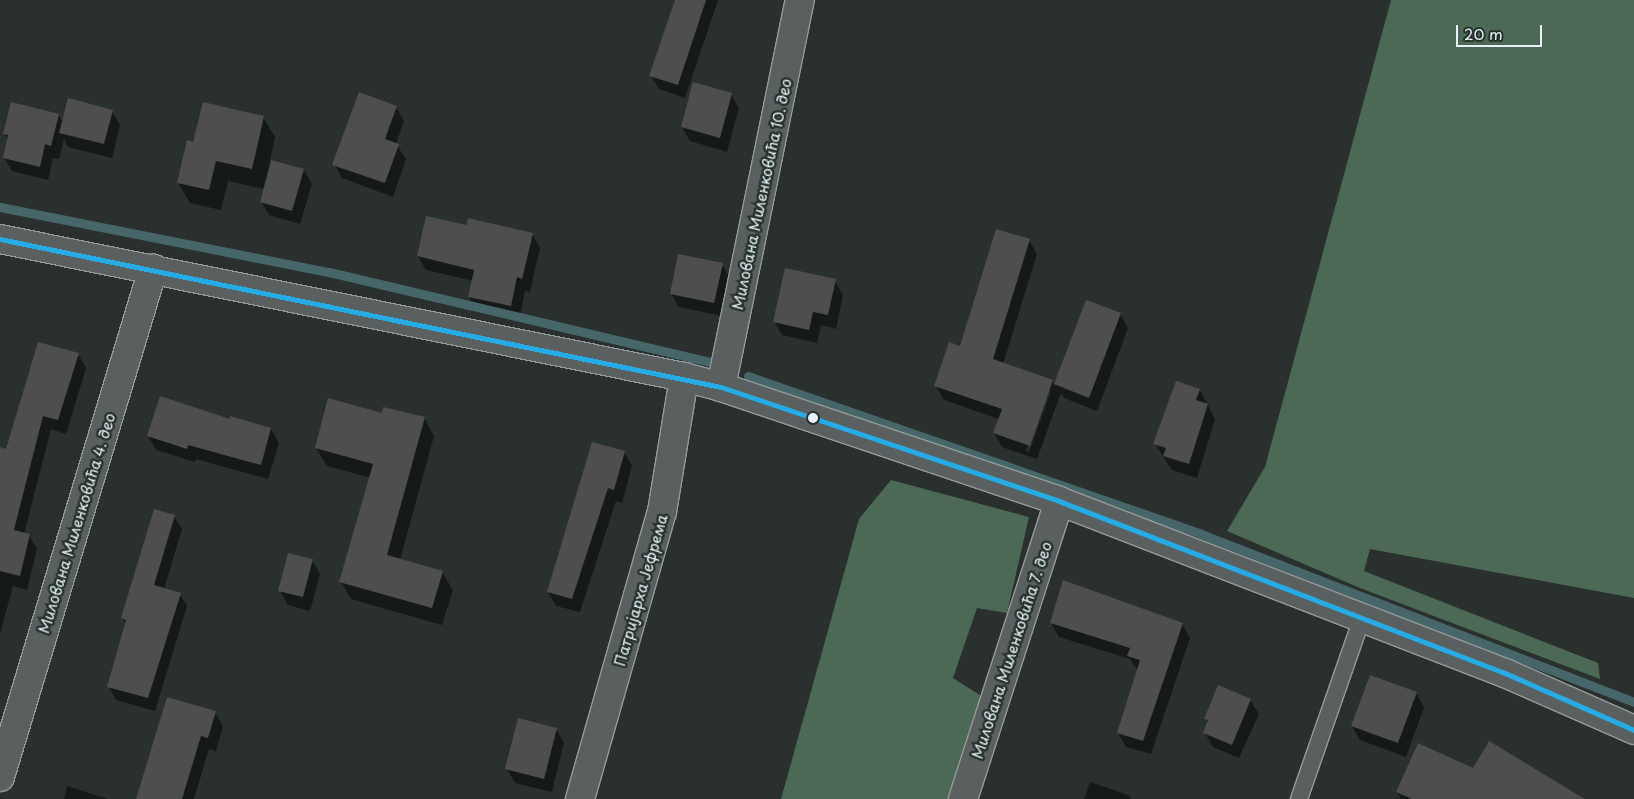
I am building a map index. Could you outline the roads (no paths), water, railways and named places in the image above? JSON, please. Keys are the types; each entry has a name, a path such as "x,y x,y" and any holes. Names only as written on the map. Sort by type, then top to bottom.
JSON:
{"street":[{"name":"Милована Миленковића 10. део","path":"721,388 800,0"},
{"path":"0,239 684,377 721,388 1059,501 1505,673 1634,730"},
{"name":"Милована Миленковића 4. део","path":"0,777 153,269"},
{"name":"Патријарха Јефрема","path":"580,799 662,512 684,377"},
{"name":"Милована Миленковића 7. део","path":"963,799 1059,501"}],"lane":[{"path":"1299,799 1362,618"}],"waterway":[{"path":"0,207 329,272 710,362"},
{"path":"748,376 1201,534 1634,702"}]}
